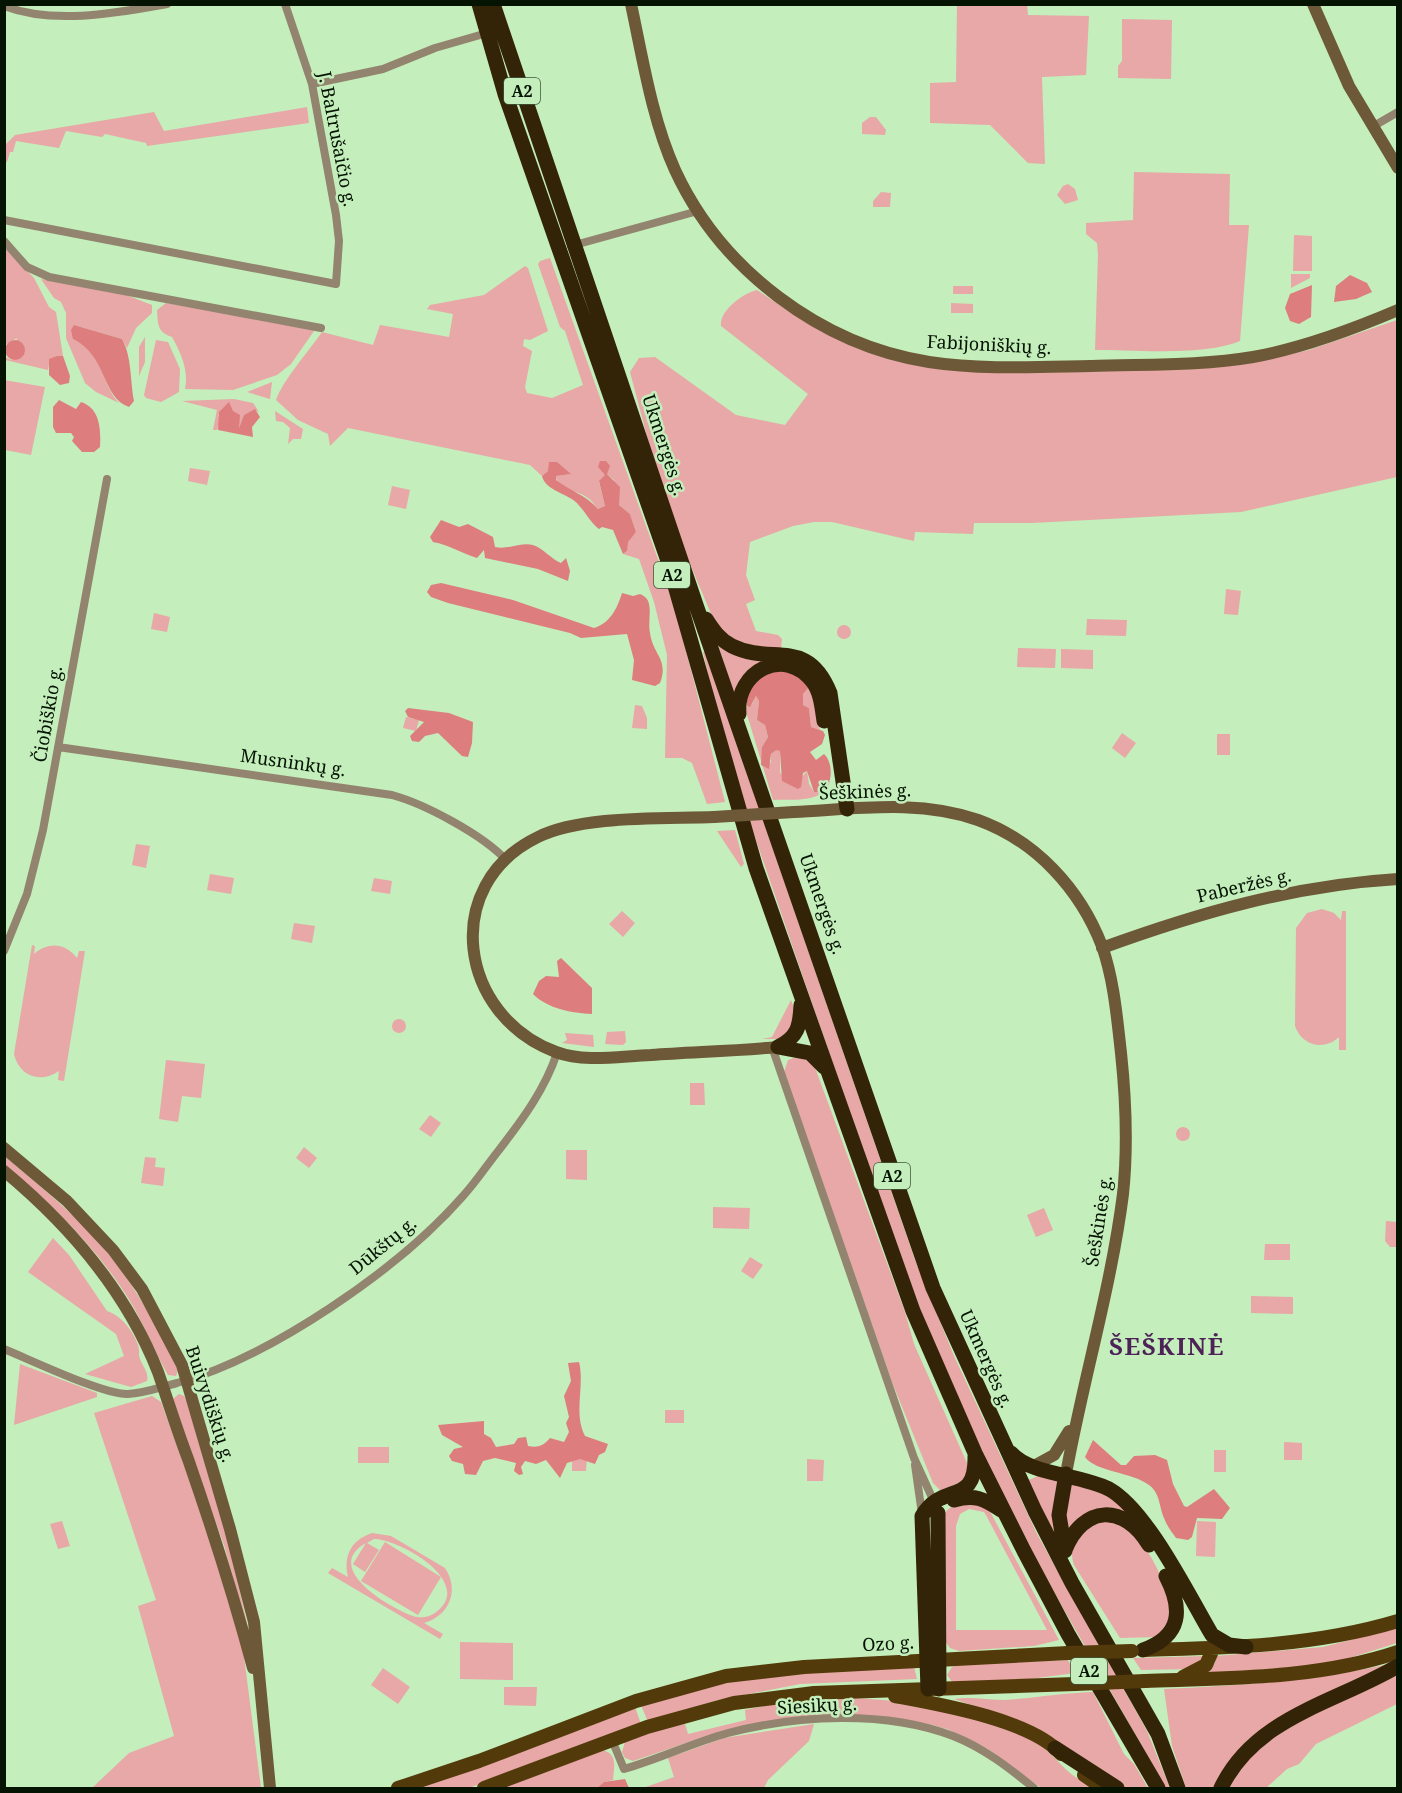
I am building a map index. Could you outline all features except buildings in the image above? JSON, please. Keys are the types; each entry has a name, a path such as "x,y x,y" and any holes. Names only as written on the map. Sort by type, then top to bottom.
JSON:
{"highway":[{"name":"Ukmergės g.","path":"479,4 494,31 576,245 696,604 741,729 909,1224 951,1332 1003,1445 1072,1583 1158,1734 1178,1788"},
{"name":"Ukmergės g.","path":"493,4 494,31 559,249 667,558 756,868 913,1311 1003,1512 1068,1634 1158,1788"},
{"path":"696,604 716,633 732,646 795,656 809,663 822,676 830,693 843,810"},
{"path":"741,729 740,696 742,688 752,675 775,665 791,666 805,673 819,694 843,810"},
{"path":"775,1047 790,1041 798,1030 802,999"},
{"path":"775,1047 810,1053 826,1070"},
{"path":"1003,1445 1018,1461 1104,1487 1132,1506 1143,1518 1212,1642 1245,1647"},
{"path":"931,1510 972,1483 975,1473 975,1453"},
{"path":"1066,1474 1059,1515 1072,1583"},
{"path":"931,1510 955,1499 969,1496 982,1497 1003,1512"},
{"path":"931,1510 934,1689"},
{"path":"1065,1550 1076,1528 1091,1517 1116,1516 1138,1531 1160,1564 1174,1592 1178,1607 1176,1622 1166,1638 1138,1650"},
{"path":"1221,1788 1247,1750 1271,1730 1398,1666"},
{"path":"1055,1748 1117,1788"}],"main road":[{"path":"1245,1647 1322,1639 1398,1621"},
{"name":"Ozo g.","path":"398,1788 479,1761 636,1701 695,1683 753,1671 934,1659 1138,1650 1212,1642"},
{"path":"1175,1680 1206,1665 1212,1642"},
{"path":"484,1788 677,1718 734,1703 773,1696 1175,1680 1307,1671 1345,1666 1398,1652"},
{"path":"866,1691 967,1710 1003,1722 1055,1748 1069,1764 1103,1788"}],"street":[{"path":"4,6 33,13 71,15 167,4"},
{"name":"J. Baltrušaičio g.","path":"4,220 336,284 338,230 312,84 285,4"},
{"name":"Fabijoniškių g.","path":"631,4 660,130 676,172 698,211 734,258 756,279 822,324 860,342 927,362 982,366 1075,366 1230,360 1285,350 1328,337 1398,310"},
{"path":"1313,4 1340,68 1372,127 1398,168"},
{"path":"312,84 383,69 435,48 494,31"},
{"path":"1372,127 1398,112"},
{"path":"559,249 698,211"},
{"path":"4,241 27,267 49,276 321,328"},
{"name":"Čiobiškio g.","path":"4,951 22,910 37,858 107,479"},
{"name":"Musninkų g.","path":"58,747 392,795 427,807 506,860"},
{"name":"Šeškinės g.","path":"775,1047 592,1058 557,1053 529,1039 503,1018 487,996 474,961 473,934 477,908 492,877 506,860 539,836 570,826 896,807 940,811 978,820 1013,836 1061,878 1088,916 1102,948 1118,1028 1126,1115 1126,1154 1116,1242 1076,1414 1066,1474"},
{"name":"Paberžės g.","path":"1102,948 1165,925 1237,904 1342,884 1398,879"},
{"path":"775,1047 931,1510"},
{"name":"Dūkštų g.","path":"4,1350 117,1393 162,1387 188,1380 225,1366 272,1343 377,1275 409,1249 463,1197 517,1127 540,1092 557,1053"},
{"name":"Buivydiškių g.","path":"4,1148 67,1202 113,1250 142,1290 169,1337 188,1380 254,1623 270,1788"},
{"name":"Buivydiškių g.","path":"4,1171 70,1232 120,1300 142,1339 162,1387 221,1553 260,1695"},
{"path":"1032,1467 1044,1462 1059,1449 1076,1414"},
{"path":"914,1458 931,1510"},
{"name":"Siesikų g.","path":"612,1740 624,1769 701,1742 753,1728 820,1720 887,1722 936,1730 956,1737 998,1760 1034,1788"}],"shaded area":[{"path":"957,5 1027,5 1028,15 1089,16 1086,75 1042,77 1045,164 1028,163 990,125 930,123 930,83 956,82"},
{"path":"1122,19 1172,20 1171,79 1118,78 1118,66 1122,61"},
{"path":"307,107 309,123 147,146 146,143 105,134 102,137 66,131 59,148 16,141 13,152 10,152 5,162 5,145 15,135 154,112 164,131"},
{"path":"870,117 876,117 886,130 885,135 862,134 862,123"},
{"path":"1134,172 1230,174 1229,225 1249,225 1240,341 1208,349 1095,350 1098,255 1097,243 1086,234 1086,223 1133,220"},
{"path":"1068,184 1075,189 1078,200 1065,204 1057,195 1063,186"},
{"path":"881,192 891,193 890,207 873,207 873,201"},
{"path":"1294,235 1312,236 1312,271 1293,271"},
{"path":"4,247 34,278 49,307 56,312 63,356 50,359 48,370 5,360 5,357 12,360 17,338 5,345"},
{"path":"550,258 674,604 725,802 707,804 692,763 682,758 665,758 667,655 654,602 639,559 623,554 627,551 627,542 636,532 630,514 619,505 614,480 607,474 599,482 605,506 598,509 584,495 557,481 555,476 571,474 548,471 542,476 530,465 348,428 330,446 328,434 298,420 276,400 290,375 322,332 373,345 380,325 449,337 453,314 427,309 430,305 484,295 525,266 528,268 548,331 530,340 524,339 523,346 532,351 525,387 527,393 552,398 583,385 565,331 560,327 538,264"},
{"path":"1291,274 1310,274 1310,278 1291,288"},
{"path":"1350,275 1367,283 1372,292 1356,299 1334,302 1336,286"},
{"path":"41,279 121,293 152,305 152,313 136,328 127,348 122,339 74,325 73,339 84,346 97,361 108,387 119,403 96,392 85,383 66,338 66,313 61,302 54,298"},
{"path":"1312,285 1311,317 1299,324 1290,321 1285,308 1290,294"},
{"path":"953,286 973,286 973,294 953,294"},
{"path":"757,290 805,322 925,366 1270,359 1309,350 1397,320 1397,477 1241,512 1032,523 974,523 973,534 915,532 914,541 832,522 814,522 793,526 750,542 746,575 755,600 746,604 756,631 778,635 782,639 781,649 737,644 717,628 685,552 649,444 630,372 639,358 655,357 736,415 785,425 808,394 721,326 724,314 733,304"},
{"path":"166,303 312,328 314,331 291,364 277,375 233,390 185,389 186,376 181,356 172,337 163,333 158,323 157,310"},
{"path":"951,303 973,304 973,313 951,313"},
{"path":"74,325 122,339 129,361 134,401 129,407 113,395 93,355 73,339 71,330"},
{"path":"145,337 145,362 139,376 139,347"},
{"path":"11,340 19,340 25,346 25,354 19,360 11,360 5,354 5,346"},
{"path":"156,340 168,342 180,369 179,392 161,402 146,398 144,395"},
{"path":"63,356 70,376 69,383 60,385 49,375 49,359"},
{"path":"4,380 45,387 31,455 5,450"},
{"path":"272,382 270,399 247,392"},
{"path":"234,399 253,403 259,412 255,410 244,415 239,428 233,411 223,408 218,416 221,419 217,430 213,430 217,410 182,401"},
{"path":"59,400 76,409 81,402 96,414 100,447 94,452 82,452 72,441 74,437 71,433 56,433 53,427 53,407"},
{"path":"229,402 233,411 240,415 239,428 244,415 255,409 260,417 252,427 253,437 218,430 219,412"},
{"path":"275,411 303,429 301,439 293,439 288,444 290,428 283,422 276,421"},
{"path":"600,461 606,461 610,466 607,474 620,487 619,505 630,514 636,532 628,542 627,551 623,554 613,530 602,527 599,529 578,504 550,487 542,476 548,471 549,462 557,462 571,474 556,476 556,480 598,509 605,506 599,481 605,475 598,467"},
{"path":"190,468 210,471 207,485 188,481"},
{"path":"392,486 410,490 406,509 388,505"},
{"path":"441,520 459,527 468,524 493,537 495,547 533,545 561,563 566,558 570,571 568,581 538,569 485,558 484,550 477,558 433,542 430,537"},
{"path":"441,583 513,600 594,628 600,626 612,615 622,593 633,596 640,594 647,599 649,604 650,633 663,668 660,683 655,686 632,680 634,660 627,634 581,638 570,633 448,603 431,597 427,592 431,585"},
{"path":"1226,589 1241,591 1238,615 1224,614"},
{"path":"154,613 170,617 167,632 151,629"},
{"path":"1087,619 1127,620 1126,636 1086,635"},
{"path":"841,625 847,625 851,632 847,639 841,639 837,635 837,629"},
{"path":"717,642 759,655 820,685 734,694"},
{"path":"1018,648 1056,649 1055,668 1017,667"},
{"path":"1061,649 1093,650 1093,669 1061,668"},
{"path":"703,652 705,652 915,1260 954,1356 1037,1534 1147,1731 1170,1788 1166,1788 1043,1573 970,1427 927,1328 888,1224 725,750"},
{"path":"785,668 810,686 803,694 803,705 809,708 811,727 823,731 825,735 822,744 810,752 816,760 824,754 830,764 830,781 828,784 821,781 818,792 814,792 807,771 803,773 801,787 798,789 782,781 780,751 776,750 771,754 769,769 761,765 762,747 768,737 765,725 757,720 759,701 756,696 750,707 747,706 747,696 756,679"},
{"path":"810,686 820,730 811,727 809,708 803,705 803,694"},
{"path":"756,696 759,701 757,720 765,725 768,737 762,747 771,764 771,754 776,749 780,751 780,773 801,787 801,778 807,771 809,784 814,792 821,781 828,784 830,780 827,788 822,793 807,799 773,800 745,708 752,704"},
{"path":"635,705 642,706 647,718 647,729 632,728"},
{"path":"408,708 449,713 473,722 472,743 468,757 462,756 438,733 425,736 419,742 412,741 410,736 424,722 408,717 405,711"},
{"path":"406,717 419,720 416,731 403,728"},
{"path":"1122,733 1136,743 1125,758 1112,748"},
{"path":"1217,734 1230,734 1230,755 1217,755"},
{"path":"735,830 744,864 741,867 717,831"},
{"path":"136,844 150,846 146,868 132,865"},
{"path":"210,874 234,878 231,894 207,890"},
{"path":"374,878 392,881 390,894 371,891"},
{"path":"1322,909 1334,913 1341,920 1342,911 1346,911 1346,1050 1339,1050 1339,1037 1327,1044 1308,1042 1298,1033 1295,1026 1296,928 1307,913"},
{"path":"622,911 635,923 623,937 609,924"},
{"path":"294,923 315,926 312,943 291,939"},
{"path":"32,945 35,946 34,954 51,946 68,949 77,958 79,951 85,951 64,1081 58,1080 59,1071 45,1077 31,1076 20,1068 14,1054"},
{"path":"561,958 592,988 592,1014 561,1009 533,994 539,981 546,976 559,977 557,961"},
{"path":"791,1000 796,1013 796,1030 777,1039 762,1039 772,1037"},
{"path":"396,1019 402,1019 406,1026 402,1033 396,1033 392,1029 392,1023"},
{"path":"625,1031 626,1042 623,1045 605,1044 607,1032"},
{"path":"565,1033 593,1035 594,1047 562,1043 567,1040"},
{"path":"802,1055 813,1062 905,1312 914,1344 971,1472 971,1477 941,1491 933,1483 892,1382 784,1072 788,1060"},
{"path":"166,1060 205,1064 201,1098 182,1096 178,1122 159,1119"},
{"path":"690,1083 704,1083 705,1105 690,1105"},
{"path":"430,1115 441,1123 431,1137 419,1129"},
{"path":"1183,1127 1188,1129 1190,1134 1188,1139 1183,1141 1178,1139 1176,1134 1178,1129"},
{"path":"304,1147 317,1158 309,1168 296,1158"},
{"path":"566,1150 587,1150 587,1180 566,1179"},
{"path":"4,1156 50,1194 106,1250 135,1291 157,1330 178,1370 176,1376 168,1375 130,1301 103,1263 57,1211 5,1165"},
{"path":"145,1157 156,1158 155,1167 165,1168 163,1186 141,1183"},
{"path":"713,1207 750,1208 749,1229 713,1228"},
{"path":"1044,1208 1053,1230 1036,1237 1027,1215"},
{"path":"1386,1221 1397,1222 1397,1247 1390,1247 1385,1241"},
{"path":"53,1238 69,1255 107,1311 117,1316 130,1329 138,1345 139,1357 147,1375 147,1381 131,1387 85,1374 124,1356 116,1334 28,1272"},
{"path":"1265,1244 1290,1244 1290,1260 1264,1260"},
{"path":"750,1257 763,1265 753,1279 741,1271"},
{"path":"1251,1296 1293,1297 1293,1314 1251,1313"},
{"path":"579,1362 581,1380 579,1409 585,1436 608,1444 605,1452 599,1455 595,1464 580,1459 567,1463 560,1478 546,1460 536,1464 525,1461 521,1467 523,1474 519,1475 514,1471 516,1463 495,1458 483,1461 476,1475 465,1474 463,1464 452,1461 449,1456 454,1449 463,1447 442,1435 438,1425 484,1421 484,1434 491,1438 496,1447 514,1444 518,1438 526,1437 528,1446 532,1447 540,1446 550,1438 564,1442 569,1432 566,1423 569,1417 564,1396 571,1381 568,1363"},
{"path":"20,1364 97,1393 97,1397 14,1425"},
{"path":"179,1394 184,1396 188,1404 225,1527 255,1658 224,1545 174,1407 173,1399"},
{"path":"152,1396 161,1402 212,1542 243,1649 261,1788 92,1788 129,1753 174,1736 138,1606 156,1600 94,1413"},
{"path":"665,1410 684,1410 684,1423 665,1423"},
{"path":"1093,1440 1121,1465 1126,1465 1134,1456 1155,1455 1167,1460 1173,1484 1184,1506 1187,1507 1214,1489 1230,1508 1222,1519 1197,1518 1192,1537 1188,1540 1176,1538 1165,1521 1153,1488 1133,1477 1097,1466 1085,1457"},
{"path":"1284,1442 1302,1443 1302,1460 1284,1460"},
{"path":"358,1447 389,1447 389,1463 358,1463"},
{"path":"1214,1450 1226,1450 1226,1472 1214,1472"},
{"path":"572,1456 587,1457 586,1471 572,1471"},
{"path":"807,1459 824,1460 823,1481 807,1481"},
{"path":"1048,1472 1061,1476 1055,1533 1026,1481"},
{"path":"1068,1481 1104,1492 1137,1517 1117,1513 1069,1531 1063,1524"},
{"path":"957,1502 987,1506 1059,1640 1034,1646 959,1651 950,1648 945,1641 944,1513","holes":["969,1509 984,1512 987,1517 1047,1630 956,1630 956,1526 960,1514"]},
{"path":"1100,1520 1121,1524 1132,1532 1156,1566 1167,1592 1173,1616 1159,1637 1120,1638 1074,1565 1072,1550 1074,1543 1082,1533"},
{"path":"62,1521 70,1546 58,1549 50,1524"},
{"path":"1197,1521 1216,1522 1215,1557 1196,1556"},
{"path":"372,1533 391,1536 445,1568 452,1585 450,1601 440,1615 424,1623 443,1634 440,1639 328,1573 332,1568 348,1577 347,1562 350,1550 365,1536","holes":["374,1539 386,1541 416,1555 441,1576 447,1589 446,1601 435,1613 419,1617 403,1612 376,1596 355,1575 351,1564 354,1553 366,1543 353,1564 365,1572 379,1550 367,1543"]},
{"path":"385,1542 441,1577 418,1615 361,1581"},
{"path":"1397,1628 1397,1643 1340,1661 1313,1666 1204,1674 1215,1663 1216,1656 1323,1647"},
{"path":"460,1642 513,1643 513,1680 460,1679"},
{"path":"1206,1656 1192,1669 1141,1670 1133,1658"},
{"path":"1068,1660 1075,1673 1014,1681 953,1683 947,1675 952,1667 958,1665"},
{"path":"1393,1663 1282,1718 1216,1788 1186,1788 1172,1746 1164,1689 1307,1678"},
{"path":"914,1667 917,1679 800,1684 719,1700 648,1722 641,1705 695,1688 770,1675"},
{"path":"383,1668 410,1687 398,1704 371,1685"},
{"path":"1397,1671 1397,1704 1316,1744 1299,1764 1287,1769 1266,1788 1225,1788 1273,1733"},
{"path":"504,1687 537,1687 536,1706 504,1705"},
{"path":"1093,1692 1124,1754 1134,1764 1148,1788 1126,1788 1113,1778 1012,1719 954,1699 1005,1700"},
{"path":"852,1698 924,1705 997,1723 1040,1745 1070,1773 1093,1788 1041,1788 988,1749 947,1729 928,1724 858,1716 722,1731 633,1761 625,1758 622,1752 625,1742 666,1727 685,1724 688,1734 746,1720 745,1710 787,1701"},
{"path":"635,1707 641,1724 469,1788 420,1788"},
{"path":"814,1724 809,1741 768,1780 764,1788 643,1788 674,1777 668,1758 724,1738"},
{"path":"602,1750 613,1757 613,1780 604,1782 597,1788 501,1788"},
{"path":"625,1779 629,1788 597,1788 604,1782"}],"district":[{"name":"ŠEŠKINĖ","path":"1167,1347"}]}
